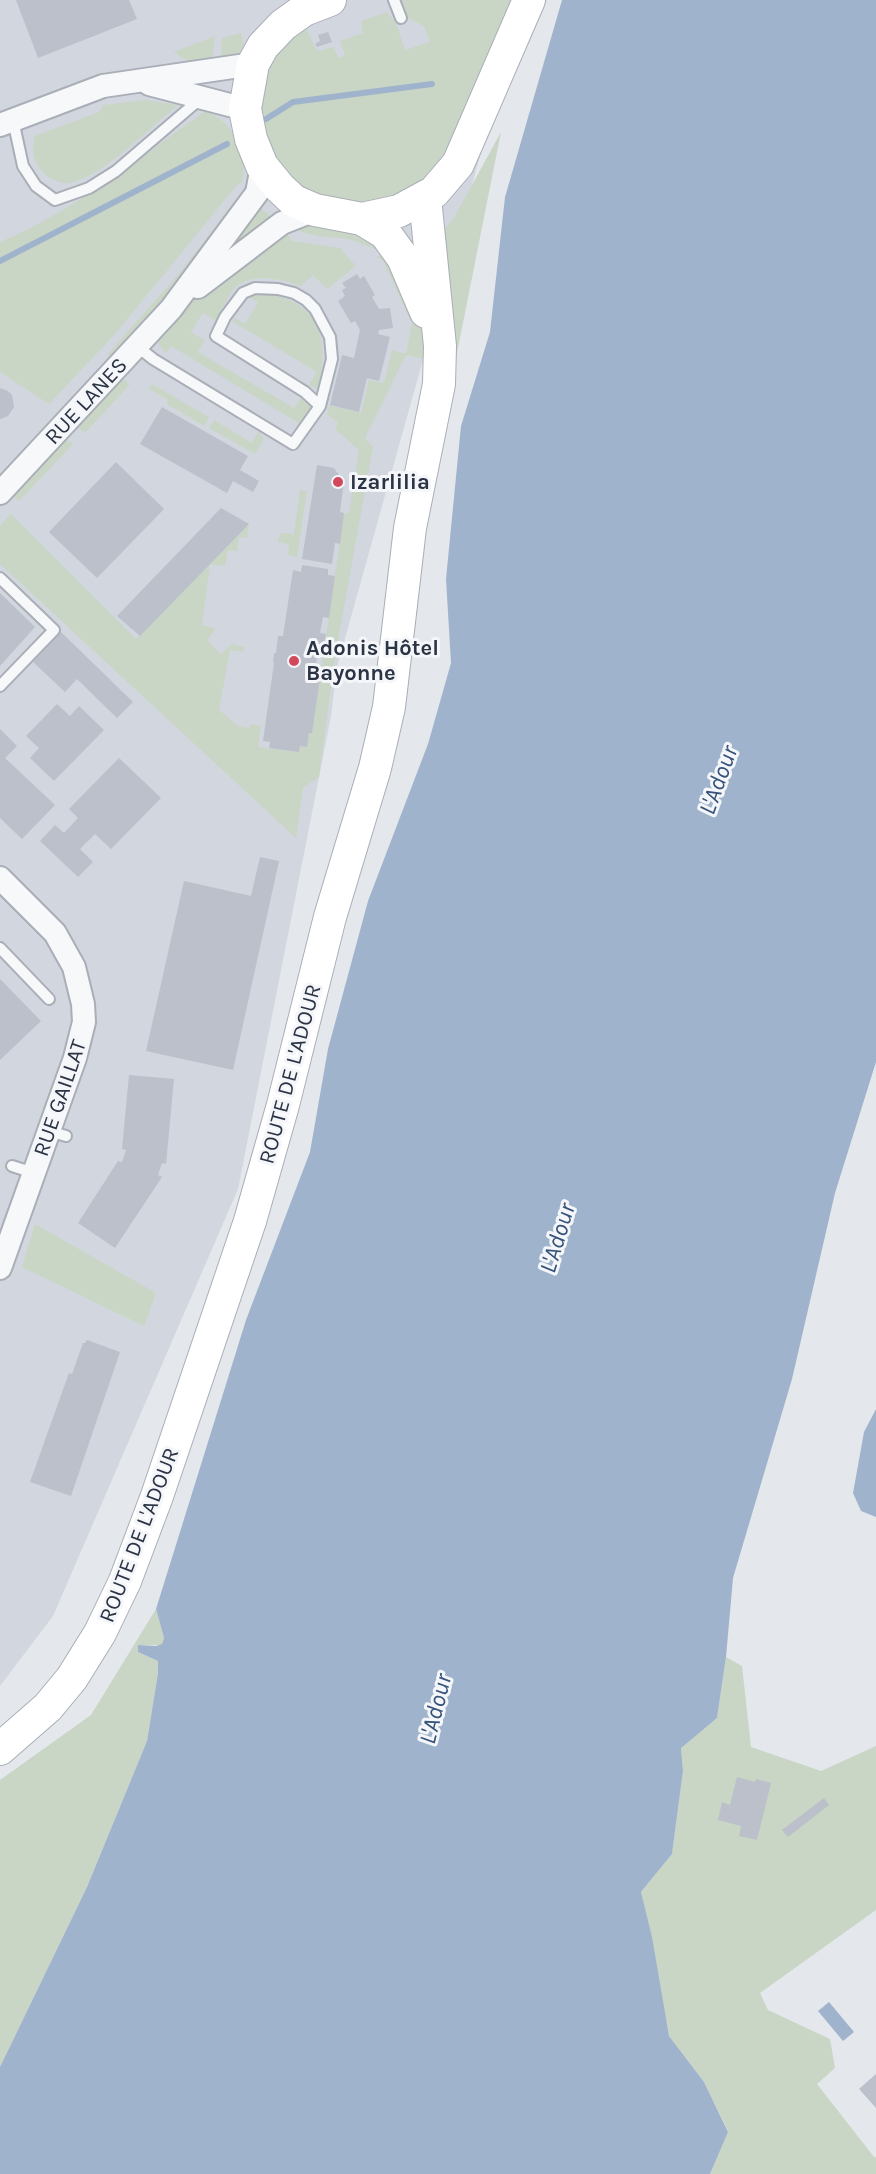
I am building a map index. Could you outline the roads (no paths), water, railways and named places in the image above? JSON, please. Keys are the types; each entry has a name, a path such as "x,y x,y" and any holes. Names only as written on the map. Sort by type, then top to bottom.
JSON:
{"main road":[{"path":"330,0 304,10 282,25 263,45 253,64 245,109 251,139 262,166 280,188 294,201 315,210 362,219 399,211 425,198 434,192 458,164 529,0"},
{"name":"ROUTE DE L'ADOUR","path":"0,1749 48,1707 72,1678 105,1622 125,1581 157,1496 250,1221 283,1105 330,916 375,768 389,706 410,528 439,384 440,346 425,198"},
{"name":"ROUTE DE L'ADOUR","path":"362,219 385,233 403,258 440,346"}],"street":[{"path":"7,130 103,86 253,64"},
{"path":"141,82 245,109"},
{"name":"RUE LANES","path":"0,493 171,309 252,201 257,193 262,166"},
{"name":"RUE LANES","path":"171,309 282,223 315,210"},
{"name":"RUE GAILLAT","path":"0,878 55,933 74,967 81,994 84,1022 58,1133 34,1173 0,1268"}],"lane":[{"path":"394,0 401,18"},
{"path":"7,130 23,166 36,186 55,200 89,188 116,171 201,98"},
{"path":"137,346 153,359 293,444 321,406 332,359 330,338 315,309 294,293 278,289 255,288 243,293 225,317 216,336 305,392 321,406"},
{"path":"0,578 54,630 0,686"},
{"path":"0,948 49,999"},
{"path":"12,1166 34,1173"}],"water":[{"name":"L'Adour","path":"562,0 876,0 876,1062 835,1193 792,1379 733,1578 726,1657 717,1718 681,1748 683,1771 672,1854 641,1892 652,1937 669,2036 704,2082 728,2132 710,2174 0,2174 0,2067 87,1887 147,1741 158,1661 138,1652 138,1645 156,1646 162,1644 164,1638 156,1609 246,1320 310,1152 328,1049 368,901 428,744 451,663 446,579 461,426 490,332 505,197"},
{"path":"876,1409 876,1517 861,1511 853,1493 864,1432"},
{"path":"829,2002 854,2032 843,2041 818,2011"}],"waterway":[{"path":"266,119 293,102 432,84"},
{"path":"0,261 227,144"}],"place":[{"name":"Izarlilia","path":"338,482"},
{"name":"Adonis Hôtel Bayonne","path":"294,661"}]}
